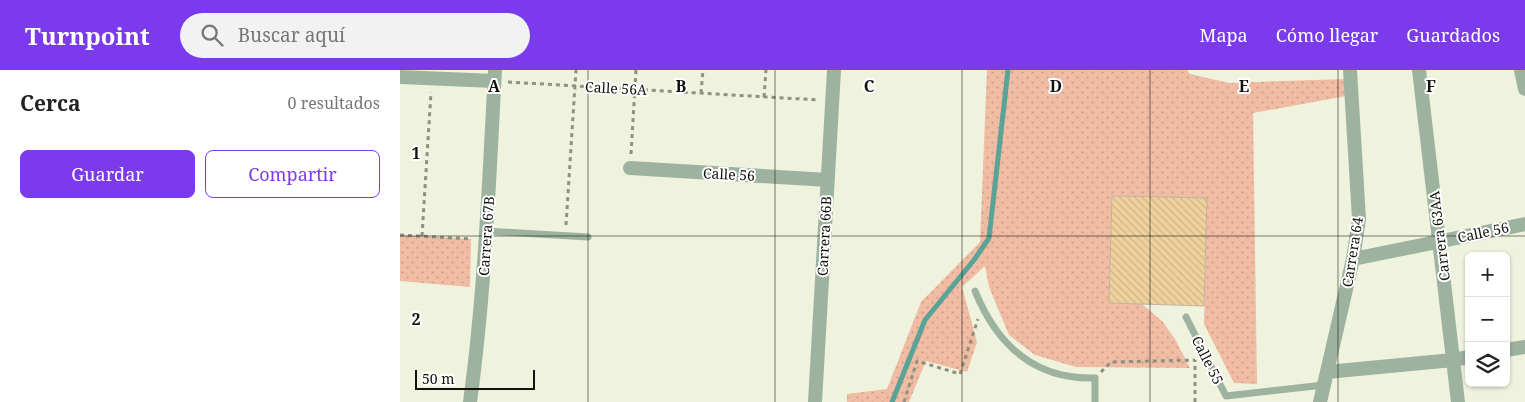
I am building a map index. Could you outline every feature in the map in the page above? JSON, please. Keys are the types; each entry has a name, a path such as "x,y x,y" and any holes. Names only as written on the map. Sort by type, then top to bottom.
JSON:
{"street":[{"name":"Carrera 66B","path":"815,402 834,70"},
{"name":"Carrera 64","path":"1320,402 1353,258 1359,219 1350,70"},
{"name":"Carrera 63AA","path":"1419,70 1458,402"},
{"path":"1521,70 1525,89"},
{"path":"400,77 494,76"},
{"name":"Carrera 67B","path":"470,402 477,354 486,235 494,76"},
{"name":"Calle 56","path":"630,168 828,180"},
{"name":"Calle 56","path":"1353,258 1525,224"},
{"path":"1510,349 1525,347"},
{"name":"Calle 55","path":"1325,378 1465,358"}],"lane":[{"path":"486,235 588,237"},
{"path":"975,291 989,321 1023,357 1052,373 1077,378 1095,378 1095,402"},
{"name":"Calle 55","path":"1186,317 1226,396 1325,378"}],"path":[{"path":"565,236 576,70"},
{"path":"630,168 636,70"},
{"path":"701,93 702,70"},
{"path":"764,97 766,70"},
{"name":"Calle 56A","path":"494,76 575,86 832,101"},
{"path":"422,236 431,78"},
{"path":"400,235 486,235"},
{"path":"904,402 917,361 960,374 982,306"},
{"path":"1195,334 1195,402"},
{"path":"1095,378 1111,362 1195,360"}],"shaded area":[{"path":"987,70 1187,70 1190,74 1229,83 1345,79 1346,96 1253,113 1257,384 1234,383 1204,324 1207,198 1112,196 1109,303 1142,304 1162,321 1175,339 1190,368 1076,367 1035,355 1009,335 989,287 985,266 962,287 977,342 967,372 926,361 909,402 847,402 847,394 887,389 921,302 980,242"},
{"path":"400,235 471,239 470,287 400,281"}],"building":[{"path":"1112,196 1207,198 1204,306 1109,303"}],"waterway":[{"path":"892,402 925,320 974,260 989,238 1008,70"}]}
